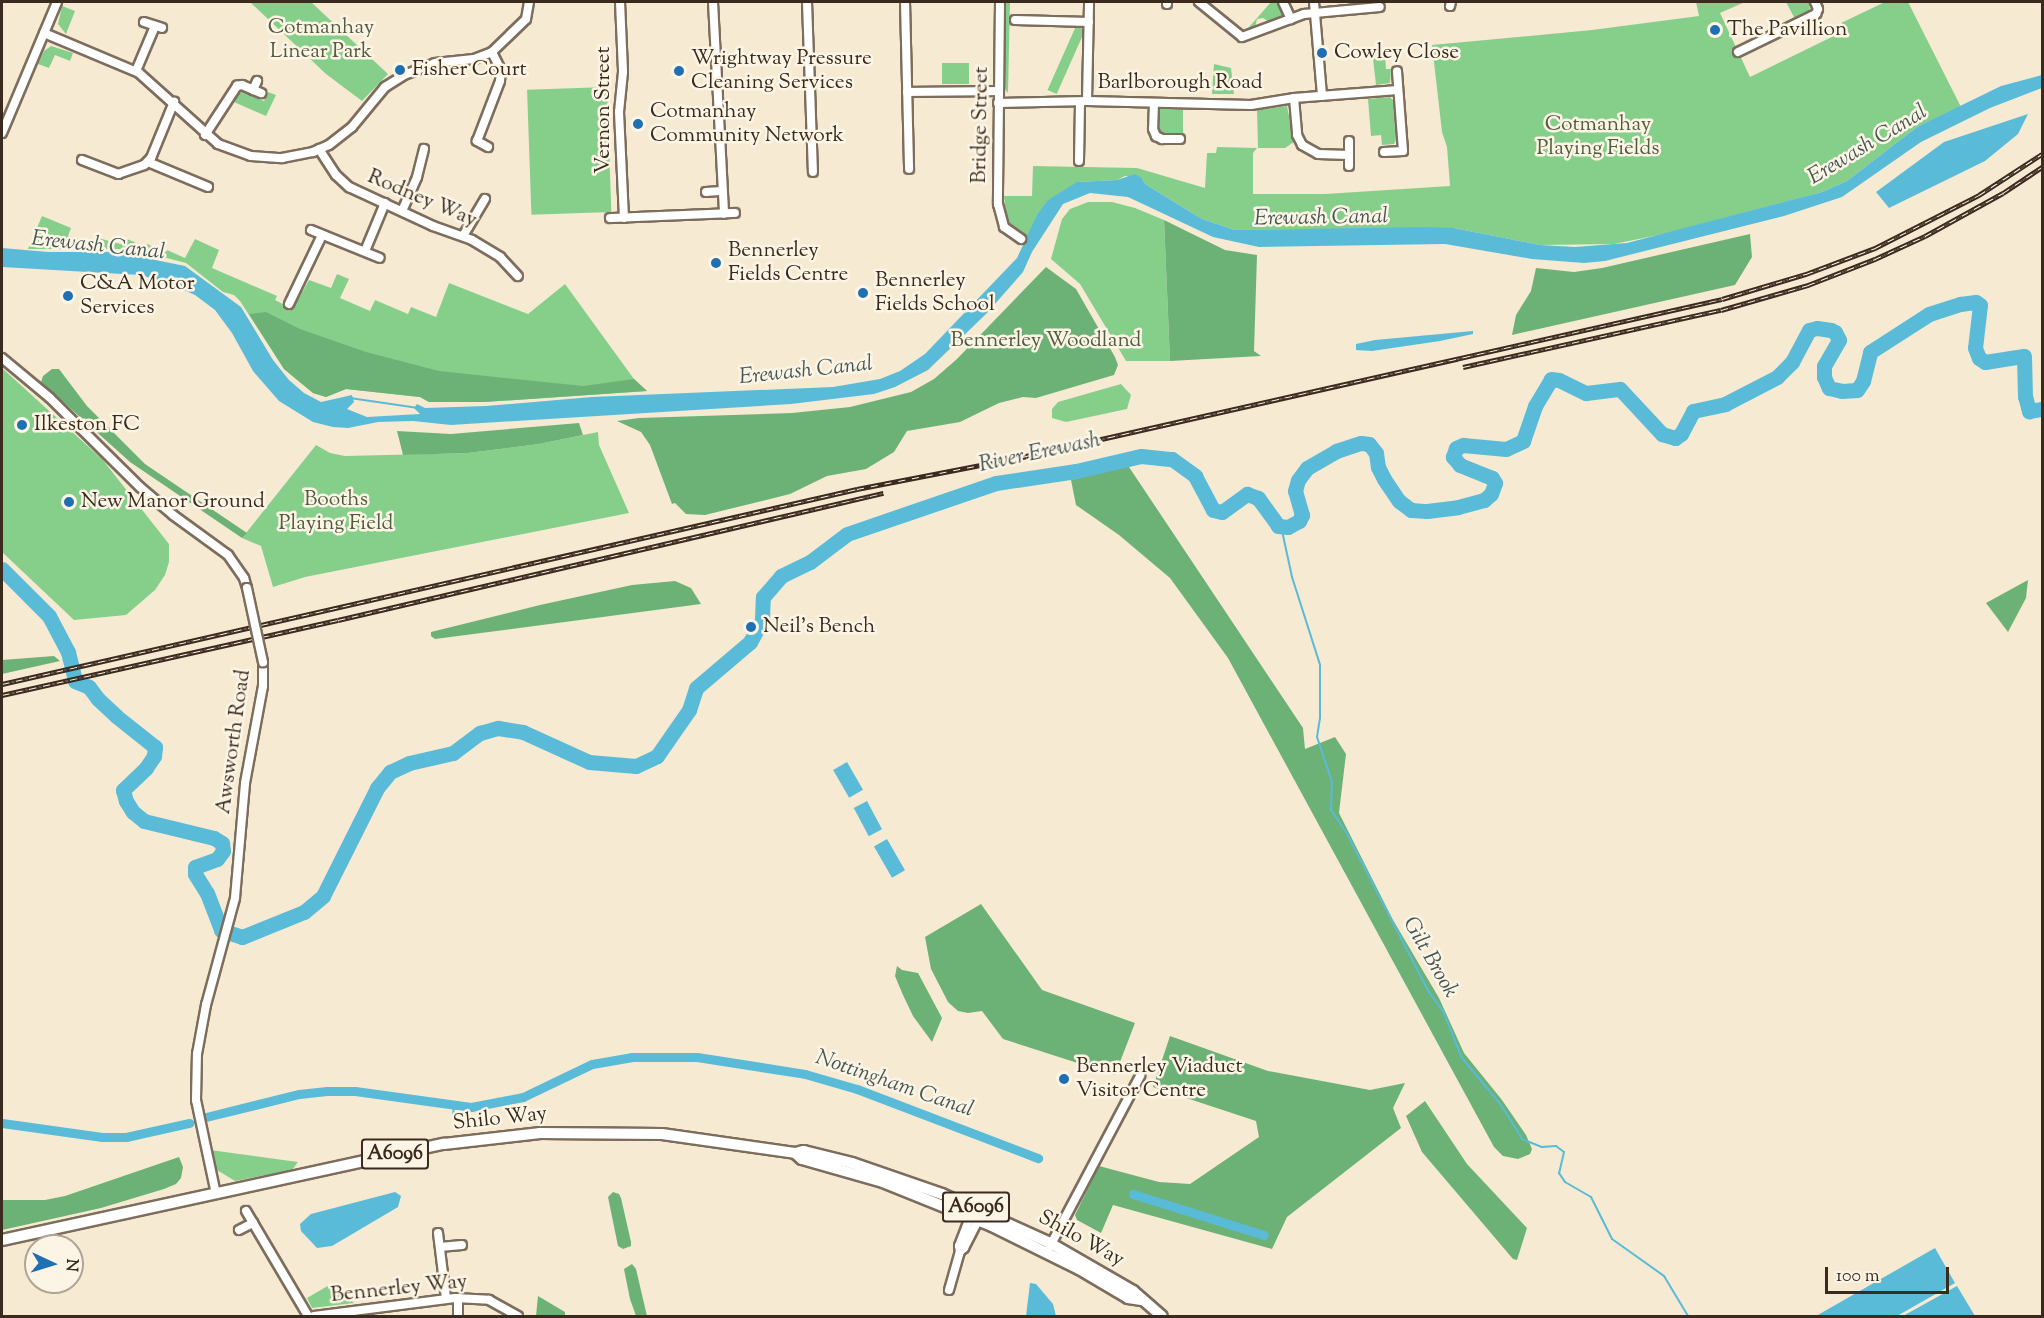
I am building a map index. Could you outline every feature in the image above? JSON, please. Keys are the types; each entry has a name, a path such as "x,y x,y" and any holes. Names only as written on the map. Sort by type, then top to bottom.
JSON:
{"main road":[{"name":"Shilo Way","path":"2,1240 414,1150 540,1133 662,1134 795,1153 802,1159 883,1182 976,1213 1050,1243 1133,1291 1140,1300 1162,1317"},
{"name":"Shilo Way","path":"976,1213 1128,1298 1140,1300"}],"street":[{"path":"2,133 57,2"},
{"path":"44,33 136,71 174,102 205,135 223,146 260,157 287,157 319,149 352,127 385,87 397,79 435,63 474,59 492,52 526,19 529,2"},
{"name":"Vernon Street","path":"620,2 623,72 619,111 624,218"},
{"path":"713,2 723,214"},
{"path":"807,2 813,172"},
{"path":"905,2 907,92 905,156 909,169"},
{"name":"Bridge Street","path":"1000,2 998,204 1004,227 1021,239"},
{"path":"1078,162 1084,102 1089,2"},
{"path":"1199,2 1242,37 1262,26 1315,12 1380,7"},
{"path":"1283,2 1291,19"},
{"path":"1314,2 1322,96"},
{"path":"1738,52 1808,19 1817,6 1828,2"},
{"path":"1015,20 1089,22"},
{"path":"136,71 158,27 144,21"},
{"path":"488,147 477,141 500,81 501,69 492,52"},
{"path":"1384,152 1403,151 1397,71"},
{"path":"205,135 237,86 257,88"},
{"name":"Barlborough Road","path":"998,103 1251,105 1294,98 1398,90"},
{"path":"907,92 999,91"},
{"path":"1294,98 1297,135 1302,145 1318,154 1349,155"},
{"path":"82,160 118,174 132,171 148,162 174,102"},
{"path":"1154,103 1153,129 1156,136 1162,139 1180,139"},
{"path":"1349,141 1349,166"},
{"name":"Rodney Way","path":"319,149 344,184 492,251 518,276"},
{"path":"402,211 419,173 424,149"},
{"path":"148,162 208,187"},
{"path":"706,192 722,191"},
{"path":"463,236 485,198"},
{"path":"365,251 385,203"},
{"path":"610,218 735,213"},
{"path":"311,230 380,258"},
{"path":"289,304 322,235"},
{"name":"Awsworth Road","path":"2,358 50,398 140,487 173,515 228,555 244,578 263,662 263,686 245,783 238,880 201,1030 195,1084 196,1100 216,1194"},
{"path":"1059,1258 1050,1248 1050,1243 1140,1076"},
{"path":"246,1210 308,1317"},
{"path":"950,1290 960,1251 964,1248 976,1213"},
{"path":"239,1230 253,1223"},
{"path":"438,1233 446,1298"},
{"path":"440,1248 462,1245"},
{"name":"Bennerley Way","path":"315,1317 446,1298 493,1301 518,1317"},
{"path":"458,1298 458,1317"}],"green space":[{"name":"Cotmanhay Linear Park","path":"250,2 311,2 388,74 362,101 326,74"},
{"path":"1006,2 1010,2 1008,93 1005,89"},
{"path":"1271,2 1279,2 1283,16 1269,22 1263,18 1257,19 1255,28 1243,34"},
{"name":"Cotmanhay Playing Fields","path":"1696,2 1745,2 1720,13 1750,77 1844,31 1841,23 1885,2 1908,2 1961,107 1917,127 1847,181 1822,192 1668,233 1614,244 1540,245 1454,228 1235,230 1202,219 1145,184 1142,178 1125,176 1117,180 1078,182 1031,230 1027,238 1012,227 1006,215 1004,196 1032,196 1033,166 1137,168 1205,188 1207,153 1216,153 1217,147 1257,148 1253,153 1253,194 1325,194 1450,186 1447,147 1442,132 1432,45 1592,30 1699,16"},
{"path":"1786,2 1809,2 1810,12 1795,19"},
{"path":"62,6 75,11 66,34 58,24"},
{"path":"1076,26 1085,30 1057,94 1048,90"},
{"path":"51,46 73,53 70,61 55,55 49,68 38,64 44,51"},
{"path":"1372,50 1398,50 1398,54 1385,55 1386,69 1391,69 1390,83 1376,85"},
{"path":"942,63 969,63 969,84 942,84"},
{"path":"1214,64 1231,68 1234,94 1212,94"},
{"path":"607,87 611,212 531,215 527,90"},
{"path":"242,92 264,101 268,92 276,95 266,116 234,102 237,95"},
{"path":"1390,97 1393,100 1396,140 1394,144 1382,145 1381,135 1371,136 1368,99"},
{"path":"1287,106 1294,142 1285,148 1258,148 1257,110"},
{"path":"1158,109 1183,109 1183,136 1159,133"},
{"path":"1088,202 1112,202 1135,208 1164,220 1170,361 1126,361 1080,284 1051,259 1062,219 1070,209"},
{"path":"42,216 71,228 68,236 96,244 98,238 124,245 127,239 146,247 147,244 166,252 167,250 185,258 195,239 219,250 212,268 277,296 275,300 293,309 309,280 331,288 337,274 349,279 340,298 370,311 375,300 408,314 411,307 436,317 449,283 528,314 565,284 634,379 647,391 484,402 429,402 420,397 346,389 326,397 313,393 284,369 234,295 223,292 186,263 140,251 28,249"},
{"path":"1164,220 1225,250 1257,255 1254,351 1261,356 1170,361"},
{"path":"1750,234 1752,257 1735,285 1512,335 1516,315 1531,291 1536,268 1574,272 1602,268"},
{"name":"Bennerley Woodland","path":"1046,267 1076,289 1115,357 1118,365 1114,375 1036,398 1023,397 999,403 960,422 907,431 894,452 866,469 827,476 790,494 705,515 686,514 675,503 672,504 650,445 641,432 617,421 639,418 792,413 850,407 911,392 934,379 957,359"},
{"path":"266,312 300,329 366,352 439,371 583,386 634,379 647,391 484,402 429,402 420,397 346,389 326,397 313,393 284,369 249,314"},
{"name":"New Manor Ground","path":"2,368 102,459 169,544 169,562 165,575 155,590 126,615 74,620 2,552"},
{"path":"52,369 59,369 87,406 145,464 247,533 242,538 130,462 41,382 43,376"},
{"path":"1121,384 1131,395 1127,409 1066,422 1052,418 1052,409 1058,402"},
{"path":"579,423 583,435 539,444 468,453 403,455 397,431 451,434"},
{"name":"Booths Playing Field","path":"598,432 599,445 629,513 305,577 273,587 261,546 242,538 316,445 330,453 345,456 468,453 539,444"},
{"path":"1127,464 1303,728 1305,749 1335,737 1346,754 1339,813 1393,920 1439,998 1464,1053 1502,1100 1526,1135 1532,1149 1530,1154 1518,1159 1503,1156 1494,1147 1228,658 1170,578 1119,535 1076,505 1071,480"},
{"path":"2028,580 2026,598 2008,632 1986,603"},
{"path":"675,581 691,588 701,604 435,639 431,636 431,632 540,605 632,585"},
{"path":"54,656 60,661 2,674 2,660"},
{"path":"981,904 1042,990 1135,1023 1115,1075 1003,1039 982,1011 968,1013 958,1011 948,1002 931,969 925,937"},
{"path":"897,966 902,970 918,973 942,1018 932,1042 913,1016 903,995 895,976"},
{"path":"1170,1036 1268,1071 1370,1090 1405,1083 1393,1108 1401,1128 1287,1217 1272,1249 1113,1205 1101,1233 1077,1220 1075,1215 1099,1166 1159,1182 1190,1184 1259,1137 1256,1121 1153,1087"},
{"path":"1425,1101 1467,1164 1527,1228 1517,1260 1513,1259 1422,1152 1406,1116"},
{"path":"210,1150 298,1162 292,1170 235,1181 217,1170"},
{"path":"179,1157 183,1167 181,1178 176,1184 164,1189 101,1208 2,1230 2,1200 45,1200 65,1196"},
{"path":"613,1192 619,1194 621,1198 631,1242 631,1246 623,1249 618,1246 608,1197"},
{"path":"632,1264 636,1269 647,1316 636,1316 630,1299 624,1269"},
{"path":"331,1284 354,1303 312,1308 307,1298"},
{"path":"538,1296 565,1312 565,1316 536,1316"}],"water":[{"path":"2042,75 2042,88 1990,108 1921,142 1842,197 1784,216 1605,261 1584,263 1532,259 1445,244 1259,247 1213,237 1128,197 1090,193 1063,204 1032,252 1023,272 987,313 928,370 895,387 874,394 791,404 451,425 413,421 378,422 348,428 333,427 313,422 279,401 253,371 232,333 215,310 195,295 166,282 140,275 2,267 2,248 48,252 116,252 185,266 241,307 273,360 289,380 304,393 321,402 352,395 354,402 347,409 367,417 420,414 414,408 417,404 425,408 486,406 592,397 833,387 880,379 900,371 925,354 1017,258 1037,215 1048,200 1077,182 1117,180 1135,174 1142,178 1145,184 1202,219 1235,230 1427,227 1454,228 1540,245 1575,247 1627,243 1822,192 1847,181 1917,127 2001,86"},
{"path":"2028,114 2018,134 1985,161 1889,208 1876,192 1944,142"},
{"path":"1473,331 1473,334 1440,341 1372,351 1356,350 1356,344 1375,340"},
{"path":"847,762 863,790 849,798 833,770"},
{"path":"867,801 882,829 869,836 854,808"},
{"path":"887,839 905,870 892,878 874,846"},
{"path":"395,1192 401,1196 398,1207 332,1246 317,1248 301,1231 300,1224 311,1214"},
{"path":"1935,1248 1955,1283 1897,1316 1816,1316"},
{"path":"1030,1283 1036,1284 1053,1304 1056,1316 1026,1316"},
{"path":"1957,1286 1975,1316 1903,1316"}],"waterway":[{"name":"River Erewash","path":"2,569 49,616 68,652 75,681 89,687 116,716 155,747 154,756 146,768 123,790 126,801 133,812 144,821 214,838 222,843 223,851 217,859 195,867 195,874 207,893 221,930 242,937 304,912 323,896 377,788 390,772 409,763 453,753 480,733 498,728 523,732 589,762 636,766 657,756 689,710 696,688 750,642 762,620 763,597 781,576 810,562 847,534 996,483 1076,471 1141,456 1172,459 1195,476 1213,510 1222,512 1247,494 1258,498 1278,526 1288,527 1299,521 1302,515 1295,491 1298,480 1307,468 1336,451 1361,443 1369,444 1376,453 1378,467 1384,479 1399,501 1411,510 1427,511 1458,507 1484,500 1491,494 1495,483 1492,478 1460,465 1453,457 1456,448 1463,445 1506,449 1523,441 1535,406 1551,379 1559,380 1586,393 1620,389 1662,434 1675,438 1681,434 1693,411 1725,404 1777,377 1792,362 1809,330 1817,328 1831,330 1835,332 1839,340 1824,366 1824,377 1829,388 1842,391 1857,390 1863,381 1870,352 1929,314 1960,304 1976,302 1980,305 1975,348 1979,358 1985,362 2024,356 2025,396 2029,411 2042,409"},
{"path":"350,398 418,408"},
{"name":"Gilt Brook","path":"1281,526 1292,577 1320,665 1320,718 1317,737 1332,782 1331,810 1347,834 1429,992 1443,1011 1462,1058 1501,1105 1522,1139 1542,1147 1556,1146 1564,1152 1559,1173 1565,1182 1591,1197 1612,1239 1664,1276 1688,1316"},
{"name":"Nottingham Canal","path":"206,1117 299,1094 327,1091 355,1091 471,1107 523,1097 592,1064 632,1057 697,1057 805,1074 857,1089 1038,1158"},
{"path":"453,1116 454,1105"},
{"name":"Nottingham Canal","path":"2,1123 102,1137 126,1137 189,1123"},
{"name":"Nottingham Canal","path":"1133,1194 1264,1235"}],"railway":[{"path":"2,684 857,489 1026,456 1722,299 1806,274 1875,248 1979,195 2042,154"},
{"path":"1463,367 1721,310 1808,285 1875,259 1925,236 2003,193 2042,167"},
{"path":"2,695 338,620 883,493"}],"place":[{"name":"The Pavillion","path":"1715,30"},
{"name":"Cowley Close","path":"1322,53"},
{"name":"Fisher Court","path":"400,70"},
{"name":"Wrightway Pressure Cleaning Services","path":"679,71"},
{"name":"Cotmanhay Community Network","path":"638,124"},
{"name":"Bennerley Fields Centre","path":"716,263"},
{"name":"Bennerley Fields School","path":"863,293"},
{"name":"C&A Motor Services","path":"68,296"},
{"name":"Ilkeston FC","path":"22,425"},
{"name":"New Manor Ground","path":"69,502"},
{"name":"Neil's Bench","path":"751,627"},
{"name":"Bennerley Viaduct Visitor Centre","path":"1064,1079"}],"water label":[{"name":"Erewash Canal","path":"1868,146"},
{"name":"Erewash Canal","path":"1321,219"},
{"name":"Erewash Canal","path":"98,247"},
{"name":"Erewash Canal","path":"806,372"}]}
